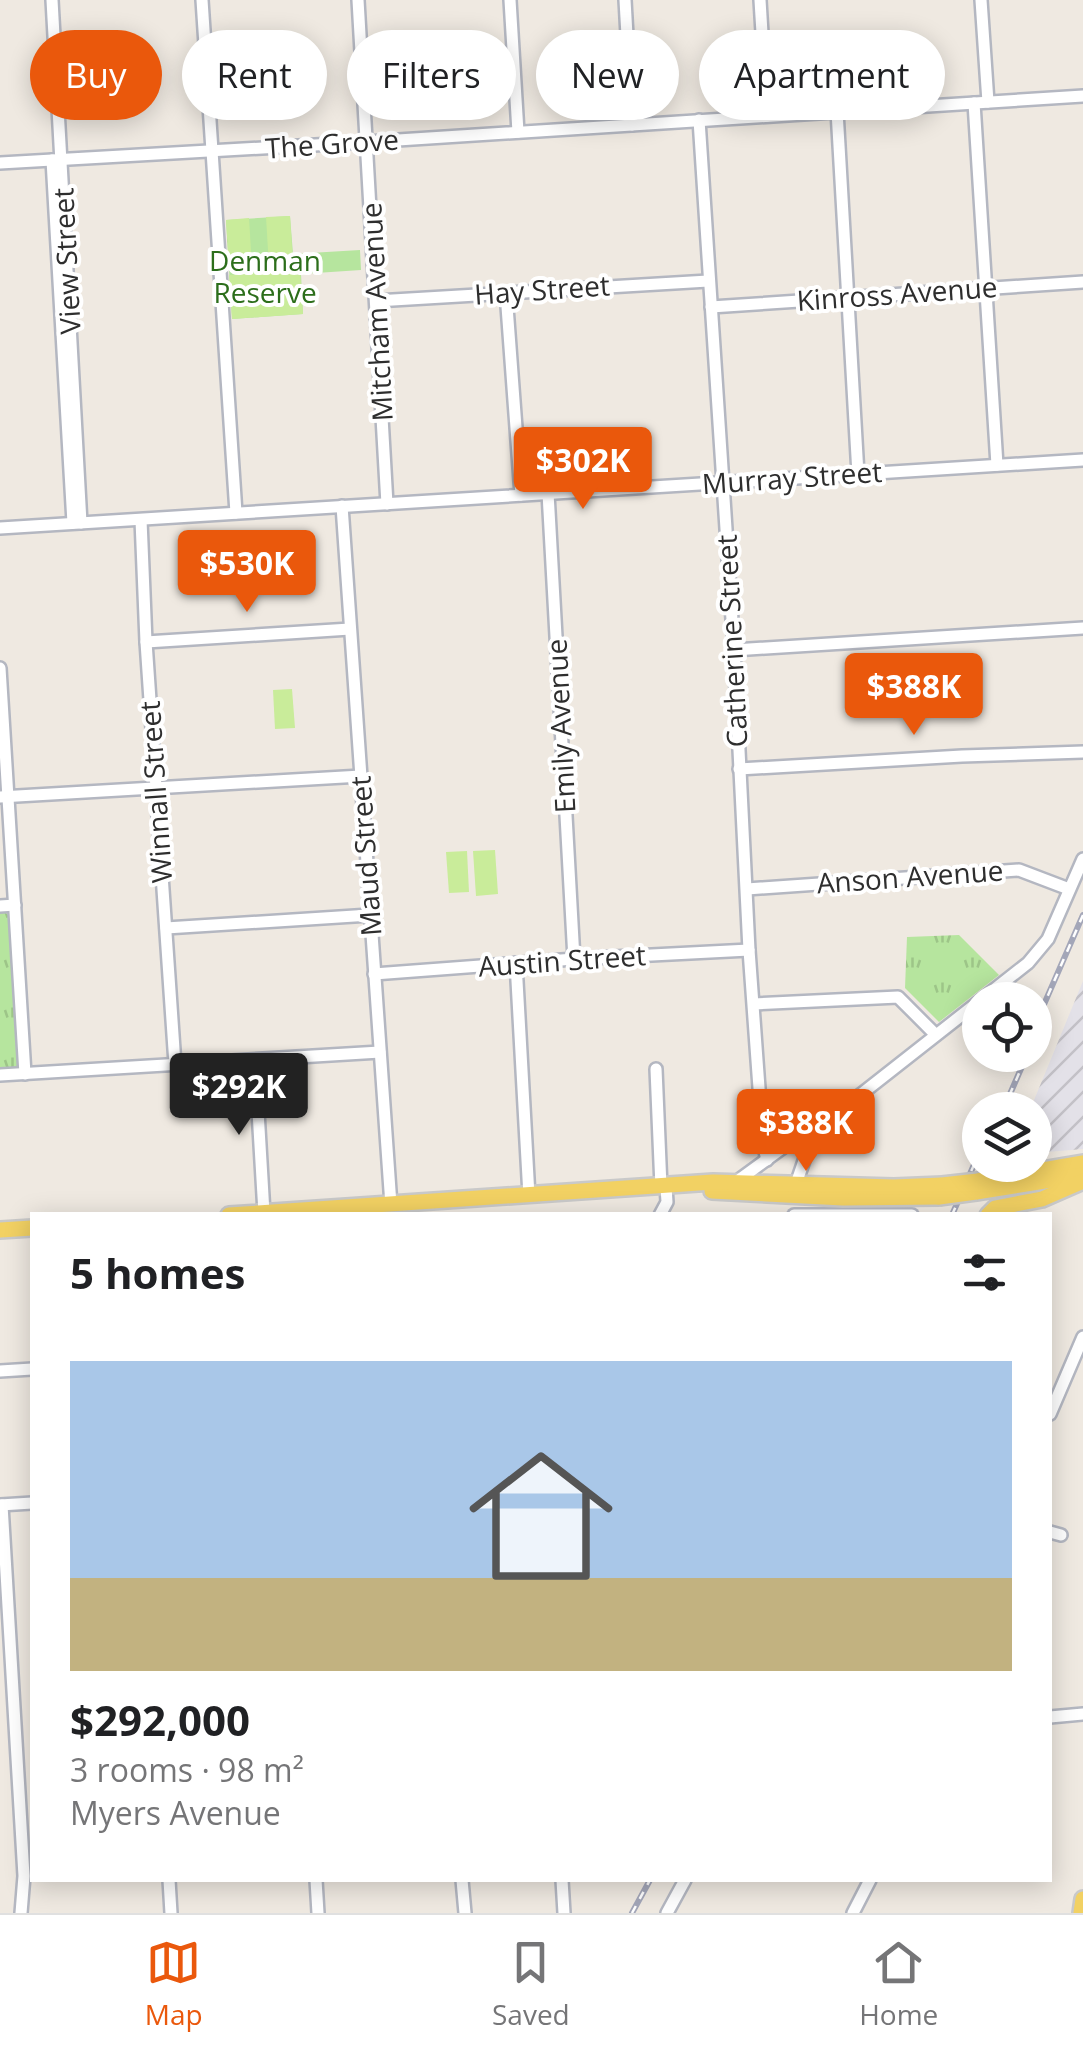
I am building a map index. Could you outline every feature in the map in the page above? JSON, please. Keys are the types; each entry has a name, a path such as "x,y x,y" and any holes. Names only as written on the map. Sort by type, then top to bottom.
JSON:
{"main road":[{"path":"694,1185 714,1192 862,1187 940,1191 977,1187 1083,1163"},
{"path":"977,1187 1001,1188 1083,1178"},
{"path":"991,1212 1042,1198 1083,1178"},
{"path":"289,1212 736,1182 796,1190"},
{"path":"1001,1188 1016,1203"},
{"path":"0,1230 30,1228"},
{"path":"1081,1913 1083,1899"}],"street":[{"name":"View Street","path":"52,0 77,523"},
{"path":"202,0 236,513"},
{"name":"Mitcham Avenue","path":"358,0 387,504"},
{"path":"510,0 518,132"},
{"path":"625,0 632,124"},
{"path":"760,0 762,30"},
{"path":"981,0 988,102"},
{"name":"The Grove","path":"945,105 1083,96"},
{"path":"974,103 997,465"},
{"name":"The Grove","path":"0,163 699,120"},
{"name":"Catherine Street","path":"699,120 734,650 749,950 767,1160"},
{"path":"837,120 858,474"},
{"name":"Hay Street","path":"376,301 708,280"},
{"name":"Kinross Avenue","path":"711,307 1083,282"},
{"path":"506,293 521,495"},
{"name":"Murray Street","path":"0,528 1083,460"},
{"name":"Emily Avenue","path":"548,494 574,959"},
{"name":"Maud Street","path":"342,506 388,1208"},
{"name":"Winnall Street","path":"141,520 175,1064"},
{"path":"734,650 1083,628"},
{"path":"146,642 350,629"},
{"path":"0,668 4,796 16,904 25,1074"},
{"path":"738,769 1083,752"},
{"path":"4,796 360,776"},
{"path":"736,1182 796,1138 818,1128 1038,953 1083,859"},
{"name":"Anson Avenue","path":"747,889 1019,870 1069,889"},
{"path":"0,906 16,904"},
{"path":"166,928 370,915"},
{"name":"Austin Street","path":"374,974 749,950"},
{"path":"516,964 529,1196"},
{"path":"754,1004 898,998 935,1034"},
{"path":"0,1075 380,1052"},
{"path":"255,1060 264,1212"},
{"path":"656,1069 667,1202 662,1212"},
{"path":"794,1212 796,1190 818,1128"},
{"path":"1052,1407 1083,1337"},
{"path":"0,1371 30,1369"},
{"path":"22,1913 24,1876 1,1505 30,1503"},
{"path":"1052,1717 1083,1714"},
{"path":"169,1882 172,1913"},
{"path":"316,1882 318,1913"},
{"path":"462,1882 464,1913"},
{"path":"562,1882 564,1913"},
{"path":"667,1913 684,1882"},
{"path":"853,1913 869,1882"}],"shaded area":[{"path":"1083,981 1083,1149 1052,1152 1052,1092 1037,1092 1046,1072 1052,1072 1052,1056"}],"green space":[{"name":"Denman Reserve","path":"290,216 293,254 360,250 361,270 301,274 303,314 232,319 226,220"},
{"path":"290,216 293,264 269,266 266,217"},
{"path":"249,218 252,267 229,268 226,220"},
{"path":"300,270 303,314 232,319 229,275"},
{"path":"292,689 295,728 275,729 273,690"},
{"path":"495,850 498,894 476,896 473,851"},
{"path":"467,851 469,892 449,893 446,852"},
{"path":"0,911 10,916 19,1072 0,1073"},
{"path":"959,935 999,975 990,982 962,982 962,1004 939,1022 905,988 907,937"}],"railway":[{"path":"1052,986 1083,915"},
{"path":"1011,1092 1020,1072"},
{"path":"953,1212 966,1182"},
{"path":"632,1913 649,1882"}]}
